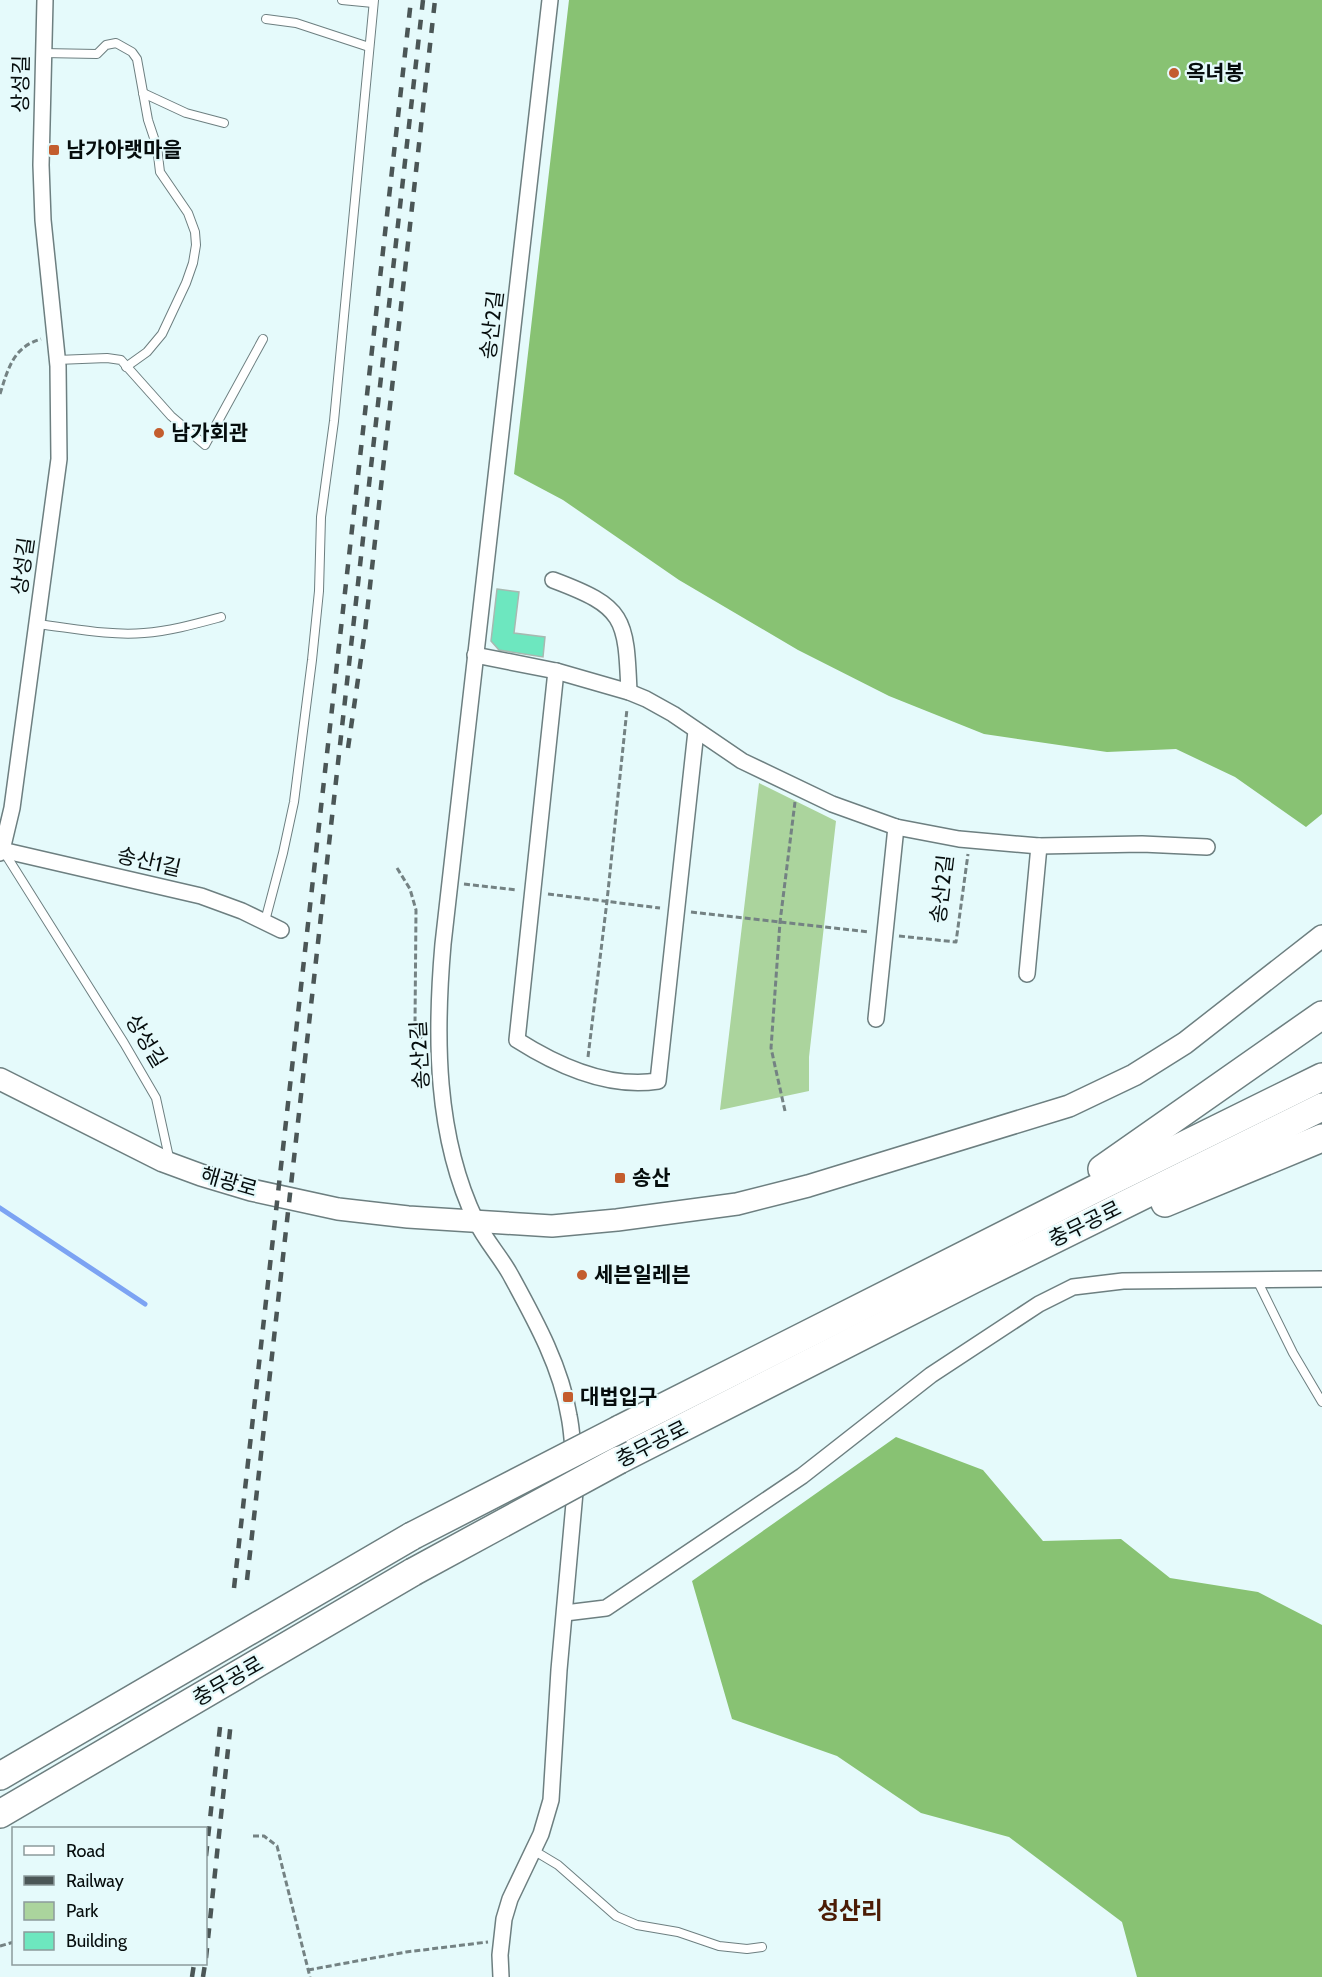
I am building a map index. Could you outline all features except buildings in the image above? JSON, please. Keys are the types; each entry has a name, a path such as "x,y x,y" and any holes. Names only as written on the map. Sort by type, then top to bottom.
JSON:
{"highway":[{"path":"696,1390 781,1334 1096,1173 1322,1015"},
{"name":"충무공로","path":"0,1776 412,1536 1089,1191 1322,1077"},
{"name":"충무공로","path":"0,1814 413,1572 619,1460 972,1280 1322,1107"},
{"path":"972,1280 1031,1259 1322,1138"}],"main road":[{"name":"해광로","path":"0,1079 170,1163 252,1190 338,1209 408,1217 552,1226 616,1220 737,1204 808,1186 1069,1107 1134,1075 1185,1043 1322,936"}],"street":[{"name":"상성길","path":"1,851 12,808 59,459 57,360 43,220 41,165 45,0"},
{"name":"송산2길","path":"501,1977 501,1940 504,1919 510,1899 547,1818 551,1800 559,1670 576,1484 569,1414 554,1360 510,1272 476,1221 454,1164 448,1139 440,1053 440,974 550,0"},
{"path":"553,580 588,594 604,603 615,614 624,633 627,647 629,692"},
{"name":"송산2길","path":"475,655 556,671 629,692 673,714 742,761 832,804 896,827 969,840 1039,846 1142,844 1207,847"},
{"path":"556,671 517,1040 562,1066 632,1084 658,1081 696,731"},
{"path":"876,1019 896,827"},
{"path":"1028,975 1039,846"},
{"name":"송산1길","path":"1,851 201,896 265,921 281,930"},
{"path":"565,1612 606,1608 802,1476 931,1375 1057,1294 1073,1287 1096,1283 1322,1279"}],"lane":[{"path":"265,921 294,801 312,660 319,591 321,518 334,421 374,1 342,0"},
{"path":"266,19 296,23 369,47"},
{"path":"43,53 97,54 106,45 116,43 132,52 138,59 148,120 158,147 160,172 188,213 195,232 196,245 193,263 162,334 147,352 126,367"},
{"path":"143,93 186,113 224,123"},
{"path":"57,360 107,358 121,360 171,416 205,445 263,339"},
{"path":"37,624 142,633 177,628 221,617"},
{"name":"상성길","path":"1,851 124,1042 156,1098 170,1163"},
{"path":"1257,1280 1293,1353 1322,1402"},
{"path":"533,1850 558,1865 616,1916 637,1925 678,1932 719,1946 747,1949 762,1947"}],"path":[{"path":"0,394 9,367 23,347 30,342 55,336"},
{"path":"586,1074 629,692"},
{"path":"785,1111 771,1048 780,922 797,788"},
{"name":"송산2길","path":"450,882 956,942 969,840"},
{"path":"397,868 410,889 416,910 417,1033 440,1053"},
{"path":"253,1836 264,1836 277,1846 309,1977"},
{"path":"308,1970 430,1948 501,1940"}],"green space":[{"path":"569,0 1322,0 1322,814 1306,827 1235,777 1176,749 1107,752 984,734 889,696 798,650 679,580 563,500 514,474"},
{"path":"759,783 836,821 809,1057 809,1091 720,1110"},
{"path":"896,1437 983,1470 1043,1541 1121,1539 1170,1578 1258,1592 1322,1625 1322,1977 1137,1977 1122,1922 1009,1837 921,1813 837,1756 732,1719 692,1581"}],"waterway":[{"path":"0,1208 145,1304"}],"railway":[{"path":"234,1588 411,0"},
{"path":"247,1580 423,0"},
{"path":"348,748 365,631 435,0"},
{"path":"207,1949 231,1721"},
{"path":"207,1847 220,1727"},
{"path":"192,1977 194,1965"},
{"path":"203,1977 205,1965"}],"place":[{"name":"옥녀봉","path":"1174,73"},
{"name":"남가아랫마을","path":"54,150"},
{"name":"남가회관","path":"159,433"},
{"name":"송산","path":"620,1178"},
{"name":"세븐일레븐","path":"582,1275"},
{"name":"대법입구","path":"568,1397"}],"district":[{"name":"성산리","path":"850,1911"}]}
